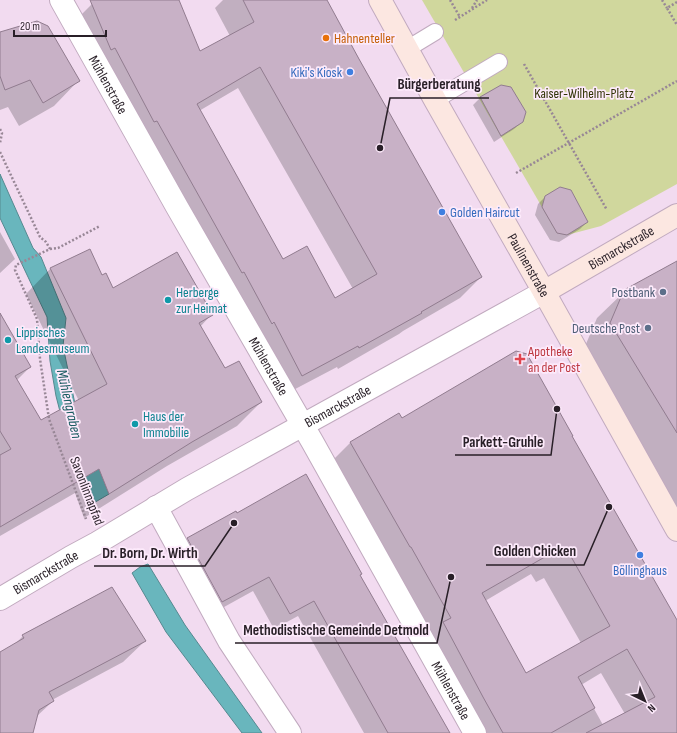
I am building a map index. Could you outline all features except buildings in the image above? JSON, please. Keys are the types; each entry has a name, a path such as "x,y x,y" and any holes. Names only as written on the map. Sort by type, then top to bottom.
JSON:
{"main road":[{"name":"Paulinenstraße","path":"380,0 677,530"},
{"name":"Bismarckstraße","path":"544,292 677,215"}],"street":[{"name":"Mühlenstraße","path":"61,0 177,207 303,425 475,733"},
{"name":"Bismarckstraße","path":"0,598 97,543 187,489 544,292"},
{"path":"156,507 228,641 290,733"}],"lane":[{"path":"407,49 435,32"},
{"path":"435,100 499,62"}],"path":[{"path":"450,0 460,17 487,0"},
{"path":"472,9 477,0"},
{"path":"662,0 677,26"},
{"path":"667,8 677,2"},
{"path":"521,58 607,210"},
{"path":"516,173 677,81"},
{"path":"0,129 2,134 0,143"},
{"path":"0,152 40,237 46,242 50,249"},
{"name":"Savonlinnapfad","path":"97,543 84,514 49,419 40,359 37,319 15,270 16,265 50,249 58,248 100,226"}],"green space":[{"name":"Kaiser-Wilhelm-Platz","path":"422,0 677,0 677,184 601,226 567,235 557,233"}],"water":[{"name":"Mühlengraben","path":"0,174 33,248 41,257 66,318 63,346 75,404 109,494 92,504 65,431 56,396 50,361 47,317 0,218"},
{"path":"148,564 185,625 262,733 242,733 166,632 132,573 140,567"}],"place":[{"name":"Hahnenteller","path":"326,38"},
{"name":"Kiki's Kiosk","path":"350,72"},
{"name":"Bürgerberatung","path":"380,148"},
{"name":"Golden Haircut","path":"442,212"},
{"name":"Postbank","path":"663,292"},
{"name":"Herberge zur Heimat","path":"168,300"},
{"name":"Deutsche Post","path":"648,328"},
{"name":"Lippisches Landesmuseum","path":"8,340"},
{"name":"Apotheke an der Post","path":"520,359"},
{"name":"Parkett-Gruhle","path":"557,409"},
{"name":"Haus der Immobilie","path":"135,424"},
{"name":"Golden Chicken","path":"609,507"},
{"name":"Dr. Born, Dr. Wirth","path":"234,523"},
{"name":"Böllinghaus","path":"640,555"},
{"name":"Methodistische Gemeinde Detmold","path":"451,577"}]}
